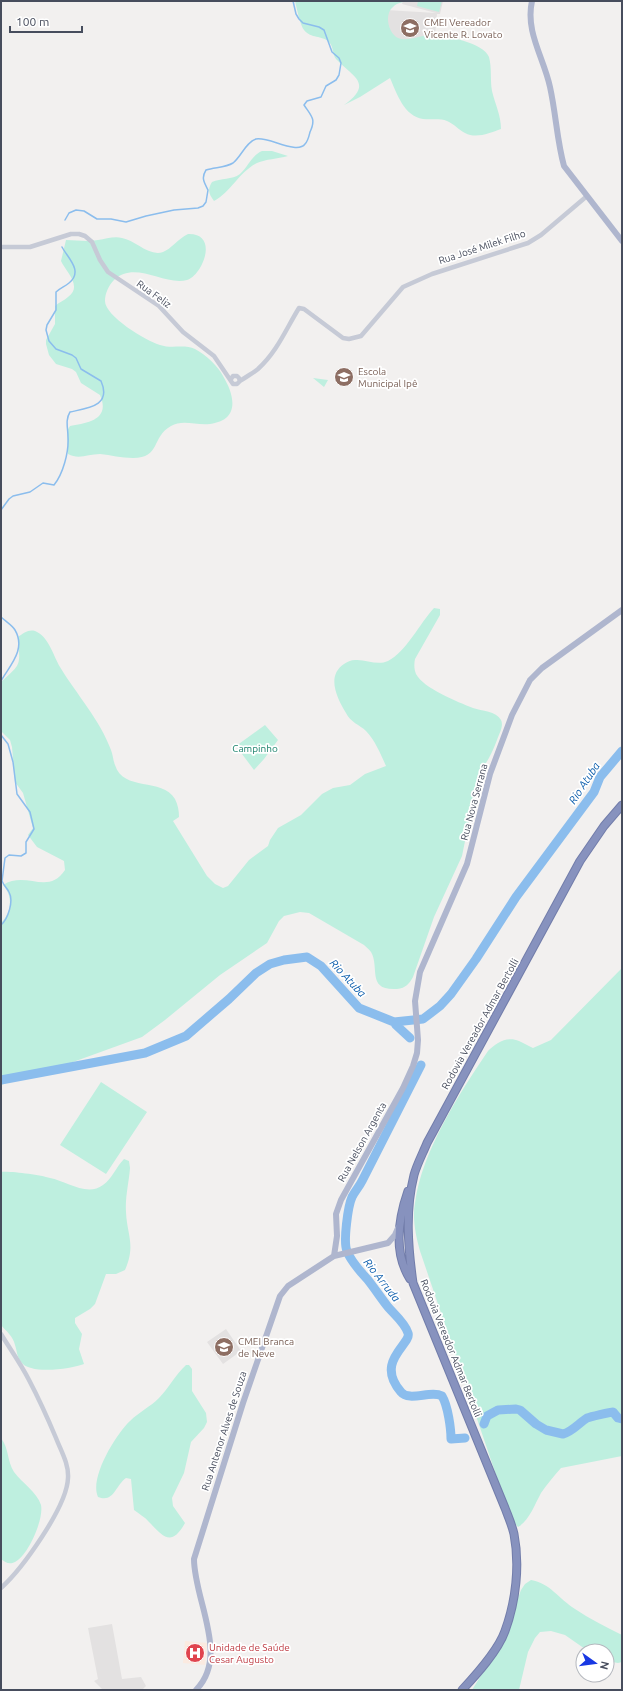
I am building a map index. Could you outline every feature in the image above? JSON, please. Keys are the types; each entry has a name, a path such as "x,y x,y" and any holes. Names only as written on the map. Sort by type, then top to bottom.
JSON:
{"highway":[{"name":"Rodovia Vereador Admar Bertolli","path":"462,1690 488,1661 505,1632 514,1598 517,1559 514,1534 505,1508 413,1283 408,1247 408,1220 414,1174 427,1143 576,868 599,832 622,805"},
{"path":"413,1283 402,1262 399,1248 398,1228 407,1193 414,1174"}],"main road":[{"path":"532,1 530,9 530,24 550,87 560,151 564,166 622,241"},
{"name":"Rua Nova Serrana","path":"418,1040 415,1006 420,972 467,864 490,774 512,715 530,680 542,668 622,610"},
{"name":"Rua Nelson Argenta","path":"334,1256 337,1236 336,1214 341,1200 403,1088 413,1066 417,1053 418,1040"},
{"path":"398,1228 395,1235 388,1243 399,1248"},
{"name":"Rua Antenor Alves de Souza","path":"196,1690 208,1672 211,1658 211,1640 194,1570 194,1558 243,1403 280,1296 288,1286 334,1256 388,1243"}],"street":[{"name":"Rua José Milek Filho","path":"240,381 267,360 283,339 299,308 304,308 343,338 349,339 360,336 403,287 432,274 528,243 541,235 587,196"},
{"name":"Rua Feliz","path":"1,247 30,247 66,235 75,233 82,234 92,242 100,260 108,272 159,306 183,332 203,347 240,381"},
{"name":"Rua José Milek Filho","path":"234,377 253,372"},
{"path":"234,377 232,383 238,384 240,381"},
{"path":"1,1334 26,1374 41,1405 67,1464 68,1478 65,1492 57,1511 26,1561 1,1588"}],"shaded area":[{"name":"CMEI Vereador Vicente R. Lovato","path":"403,1 443,1 440,14 437,14 434,46 384,42 386,10 436,13 402,4"},
{"name":"CMEI Branca de Neve","path":"226,1329 241,1351 223,1364 207,1342"},
{"path":"112,1624 122,1679 141,1677 146,1686 142,1690 103,1690 94,1681 98,1679 88,1628"},
{"name":"Unidade de Saúde Cesar Augusto","path":"185,1641 207,1643 205,1665 183,1663"}],"green space":[{"path":"295,1 410,1 401,2 390,10 388,23 392,32 395,36 402,39 431,35 454,38 480,47 489,57 492,91 499,114 501,129 483,135 469,135 447,121 416,117 406,109 402,103 390,78 344,105 358,91 358,80 336,59 332,46 329,42 323,38 310,35 304,30"},
{"path":"418,1 442,1 439,12 417,6"},
{"path":"262,151 272,151 288,156 257,163 245,171 225,193 214,201 209,192 212,182 237,176 243,171 255,155"},
{"path":"188,234 198,236 203,240 206,247 202,263 193,277 187,280 178,281 131,272 122,275 110,284 105,301 112,314 127,327 146,339 164,346 187,347 195,349 215,365 221,372 230,391 232,406 230,412 226,418 220,422 210,424 180,423 171,426 161,436 152,451 148,455 142,457 129,458 96,454 76,457 68,454 67,431 70,426 96,419 100,415 103,403 100,395 81,383 76,372 72,369 56,364 49,355 46,344 46,340 55,324 55,306 68,297 74,288 72,279 61,261 66,240 90,241 119,237 127,239 147,250 158,253 166,251"},
{"path":"313,378 328,380 324,387"},
{"path":"434,608 440,609 440,615 415,659 414,666 416,674 426,684 442,694 473,708 496,715 502,722 502,727 485,765 479,772 462,856 434,917 413,977 409,984 403,988 397,989 387,989 381,986 376,977 373,958 368,948 309,913 300,912 284,916 279,921 267,943 220,975 142,1037 62,1066 1,1085 1,923 5,919 10,904 10,899 3,885 12,881 20,880 44,882 51,881 65,870 64,861 37,847 28,835 33,828 23,793 15,782 12,747 10,740 1,731 1,682 13,671 18,663 18,637 27,632 34,631 45,639 60,667 101,728 119,773 126,779 161,788 169,792 175,799 179,810 179,817 173,821 207,876 215,884 223,888 228,886 249,860 268,846 278,828 301,815 322,794 333,788 350,785 365,774 386,766 378,748 369,735 348,716 337,694 334,681 335,675 344,664 354,660 380,663 395,657 407,644"},
{"name":"Campinho","path":"265,725 278,740 254,770 236,746"},
{"path":"622,968 622,1456 561,1468 541,1493 529,1517 518,1527 511,1519 420,1251 414,1221 415,1203 425,1163 443,1124 465,1086 488,1051 498,1043 510,1039 519,1041 533,1048 551,1040"},
{"path":"101,1082 147,1112 106,1174 60,1145"},
{"path":"124,1159 129,1161 130,1168 126,1206 130,1254 125,1270 116,1274 106,1274 95,1304 90,1309 75,1318 75,1323 82,1334 79,1349 84,1364 70,1368 51,1370 41,1370 26,1366 19,1358 13,1339 1,1325 1,1172 40,1176 83,1189 90,1189 103,1185"},
{"path":"186,1365 189,1365 192,1369 192,1391 206,1413 207,1422 204,1428 191,1442 184,1473 172,1498 173,1506 185,1523 180,1531 175,1535 167,1537 134,1510 131,1479 126,1478 111,1496 108,1498 103,1498 98,1497 96,1489 97,1479 105,1457 124,1427 159,1398"},
{"path":"1,1438 4,1442 14,1472 33,1492 41,1505 38,1528 30,1545 20,1558 11,1563 1,1559"},
{"path":"531,1580 544,1584 575,1609 592,1620 622,1635 622,1662 615,1662 615,1643 576,1643 565,1635 551,1631 540,1632 535,1638 528,1652 519,1690 472,1690 501,1643 521,1590 525,1584"}],"waterway":[{"path":"65,220 69,213 76,210 84,211 97,219 111,219 126,222 174,210 198,208 203,206 206,202 208,190 203,178 206,170 227,166 233,163 246,146 252,141 261,139 296,147 301,147 305,144 312,128 313,121 304,105 307,101 321,97 326,86 336,80 339,75 341,63 339,58 332,52 324,30 319,27 303,23 296,14 293,1"},
{"path":"1,510 13,496 30,492 43,483 54,485 63,469 66,456 68,443 68,415 70,412 91,407 101,401 103,396 104,389 101,381 81,369 76,358 56,349 49,341 46,330 47,325 56,310 56,292 69,283 75,274 73,264 62,247"},
{"path":"1,617 15,630 19,644 16,656 1,681"},
{"path":"1,735 8,744 13,762 17,794 30,812 34,829 26,842 26,853 21,856 9,855 5,858 2,881 9,892 11,905 8,914 1,925"},
{"name":"Rio Atuba","path":"1,1080 145,1053 186,1036 229,999 256,973 270,964 284,960 307,957 321,966 359,1008 394,1022 423,1019 440,1006 451,994 476,959 516,897 594,792 600,777 622,751"},
{"name":"Rio Arruda","path":"394,1022 410,1038"},
{"name":"Rio Arruda","path":"421,1065 362,1181 352,1197 346,1224 346,1246 353,1263 407,1329 408,1337 392,1363 391,1371 394,1381 401,1392 405,1395 415,1396 432,1394 442,1396 450,1424 451,1439 465,1438"},
{"name":"Rio Arruda","path":"484,1424 487,1416 498,1410 516,1409 520,1410 536,1424 546,1430 563,1434 587,1418 613,1412 618,1418 622,1419"}],"place":[{"name":"CMEI Vereador Vicente R. Lovato","path":"410,28"},
{"name":"Escola Municipal Ipê","path":"344,377"},
{"name":"CMEI Branca de Neve","path":"224,1347"},
{"name":"Unidade de Saúde Cesar Augusto","path":"195,1653"}]}
